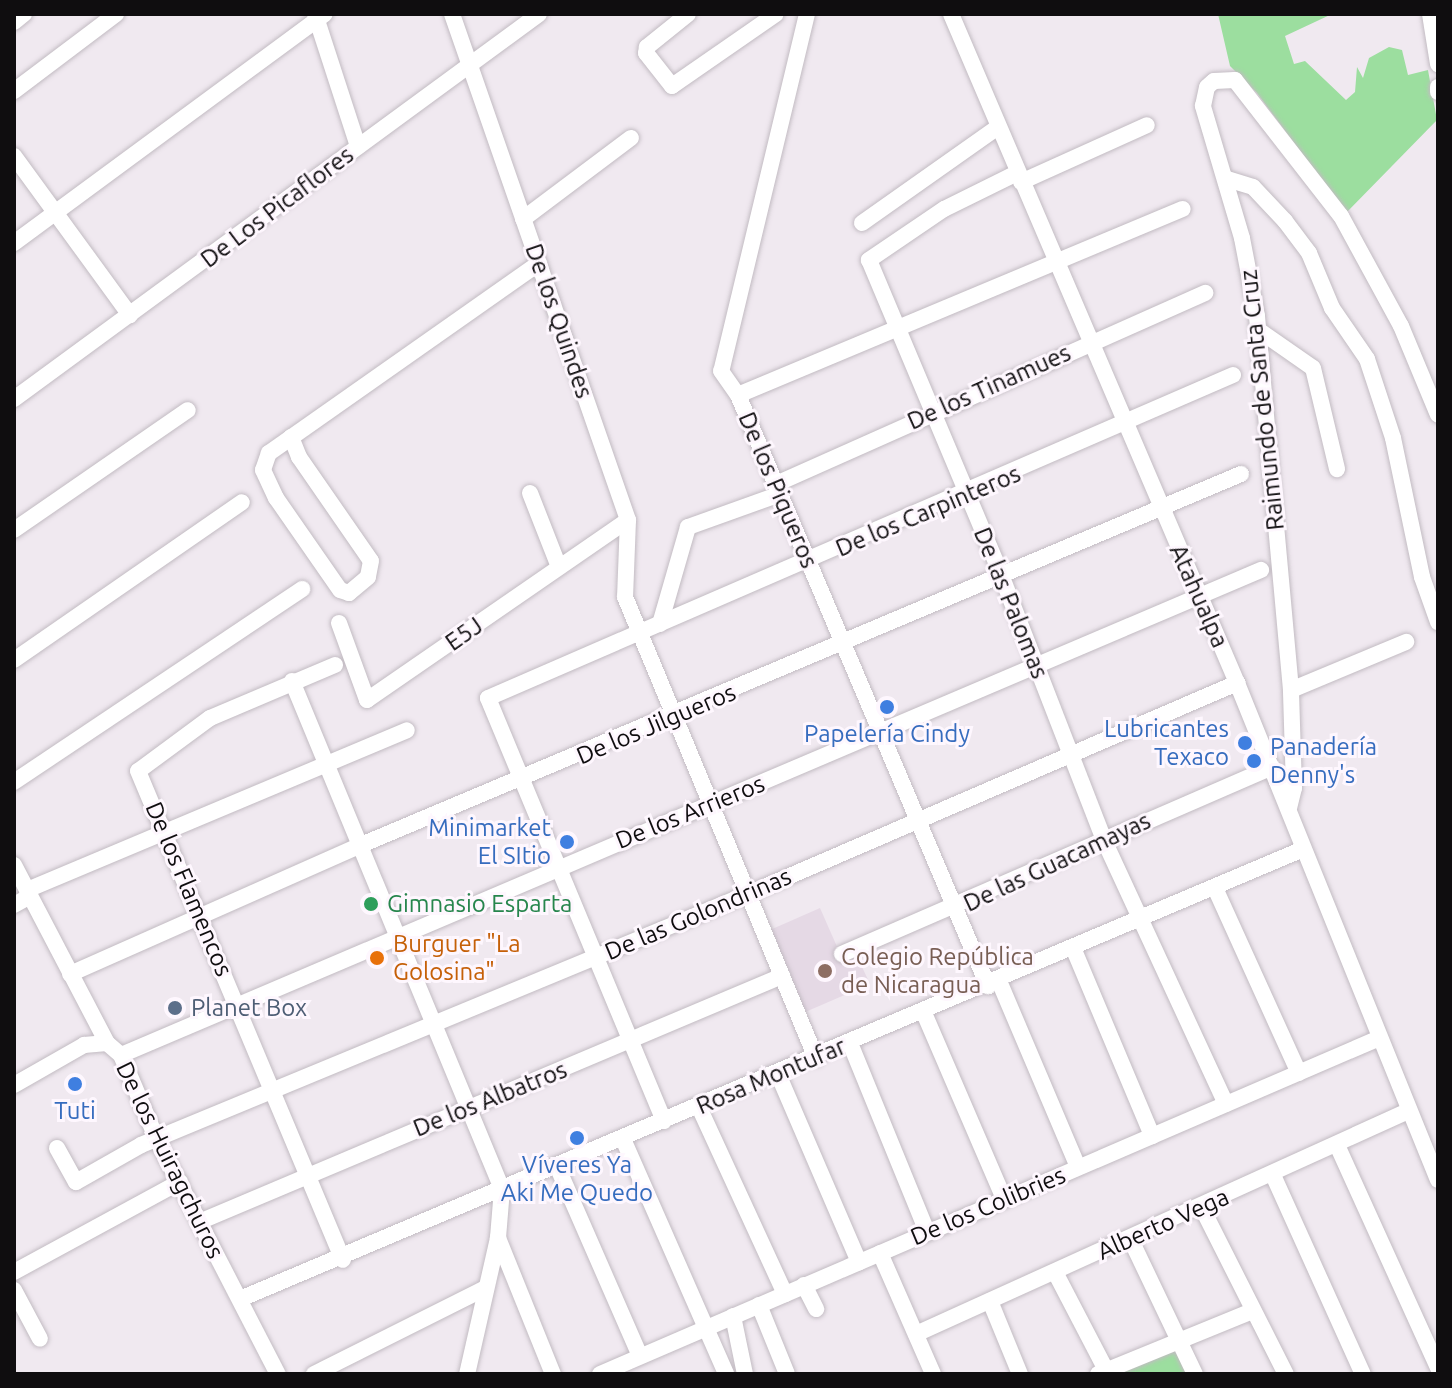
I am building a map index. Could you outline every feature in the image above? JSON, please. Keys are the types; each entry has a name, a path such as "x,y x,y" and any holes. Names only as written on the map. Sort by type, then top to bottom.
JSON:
{"street":[{"path":"14,22 24,14"},
{"path":"14,91 116,14"},
{"name":"De los Quindes","path":"452,14 628,520 625,597 816,1058"},
{"name":"De Los Picaflores","path":"14,399 539,14"},
{"path":"688,14 647,47 646,53 672,86 776,14"},
{"path":"738,395 721,371 724,342 807,14"},
{"name":"Atahualpa","path":"951,14 1123,426 1237,683 1289,808 1301,850 1377,1039 1438,1180"},
{"path":"1430,14 1438,64"},
{"path":"14,243 319,16 358,146"},
{"name":"Raimundo de Santa Cruz","path":"1289,808 1294,788 1291,690 1251,271 1227,179 1203,106 1207,87 1228,77 1350,230 1401,326 1438,415"},
{"name":"De las Palomas","path":"1147,125 944,209 869,260 895,329 1002,577 1103,838 1226,1104"},
{"path":"862,223 998,127"},
{"path":"523,219 631,138"},
{"path":"14,156 130,315"},
{"path":"1227,179 1253,187 1285,221 1309,253 1332,308 1367,359 1393,438 1422,577 1438,622"},
{"name":"De los Piqueros","path":"1078,1167 994,983 956,909 738,395 1183,209"},
{"path":"291,437 299,457 371,561 368,577 352,592 340,590 276,498 263,470 269,453 291,437 539,263"},
{"name":"De los Tinamues","path":"660,624 688,527 778,489 931,413 1089,341 1205,293"},
{"path":"1257,329 1313,368 1337,469"},
{"name":"De los Carpinteros","path":"523,779 488,698 809,563 1233,375"},
{"path":"14,530 188,410"},
{"name":"De los Jilgueros","path":"70,974 361,845 675,717 1241,474"},
{"path":"530,493 559,567"},
{"path":"14,660 242,502"},
{"name":"E5J","path":"339,623 367,700 628,520"},
{"name":"De los Arrieros","path":"121,1055 559,865 882,733 1261,570"},
{"path":"14,782 302,589"},
{"path":"1291,690 1406,642"},
{"name":"De los Flamencos","path":"335,665 210,718 138,771 167,831 343,1260"},
{"path":"292,681 502,1189 498,1238 467,1374"},
{"name":"De las Golondrinas","path":"57,1148 76,1182 157,1140 433,1021 748,894 1237,683"},
{"path":"14,905 29,893 167,831 407,730"},
{"name":"De las Guacamayas","path":"842,954 956,909 1103,838 1272,767"},
{"path":"523,779 664,1121"},
{"name":"Rosa Montufar","path":"240,1299 343,1260 502,1189 1074,950 1301,850"},
{"name":"De los Huiragchuros","path":"14,865 107,1043 121,1055 157,1140 278,1374"},
{"path":"1215,888 1299,1073"},
{"path":"1074,950 1152,1136"},
{"name":"De los Albatros","path":"199,1222 782,976"},
{"path":"924,1013 1004,1199"},
{"name":"De los Colibries","path":"600,1374 1377,1039"},
{"path":"14,1085 84,1045 107,1043"},
{"path":"850,1043 927,1232"},
{"path":"778,1074 859,1262"},
{"path":"699,1107 785,1294"},
{"name":"Alberto Vega","path":"916,1334 1202,1208 1408,1111"},
{"path":"623,1139 726,1374"},
{"path":"1337,1145 1438,1368"},
{"path":"557,1166 640,1356"},
{"path":"1273,1175 1363,1374"},
{"path":"14,1272 180,1182"},
{"path":"1202,1208 1286,1374"},
{"path":"498,1238 553,1374"},
{"path":"1130,1238 1195,1374"},
{"path":"880,1253 933,1374"},
{"path":"1055,1272 1104,1373 1252,1311"},
{"path":"804,1285 816,1309"},
{"path":"314,1374 486,1288"},
{"path":"14,1290 40,1339"},
{"path":"990,1301 1020,1374"},
{"path":"759,1305 787,1374"},
{"path":"733,1316 734,1342 745,1374"}],"shaded area":[{"name":"Colegio República de Nicaragua","path":"820,908 842,958 856,954 870,984 803,1013 770,930"}],"green space":[{"path":"1218,14 1332,14 1285,36 1294,64 1305,61 1346,100 1355,92 1357,67 1363,78 1369,58 1389,47 1402,50 1408,75 1428,70 1437,120 1346,213 1257,93 1230,66"},
{"path":"1177,1344 1191,1374 1115,1374"}],"place":[{"name":"Papelería Cindy","path":"887,707"},
{"name":"Lubricantes Texaco","path":"1245,743"},
{"name":"Panadería Denny's","path":"1254,761"},
{"name":"Minimarket El SItio","path":"567,842"},
{"name":"Gimnasio Esparta","path":"371,904"},
{"name":"Burguer \"La Golosina\"","path":"377,958"},
{"name":"Colegio República de Nicaragua","path":"825,971"},
{"name":"Planet Box","path":"175,1008"},
{"name":"Tuti","path":"75,1084"},
{"name":"Víveres Ya Aki Me Quedo","path":"577,1138"}]}
